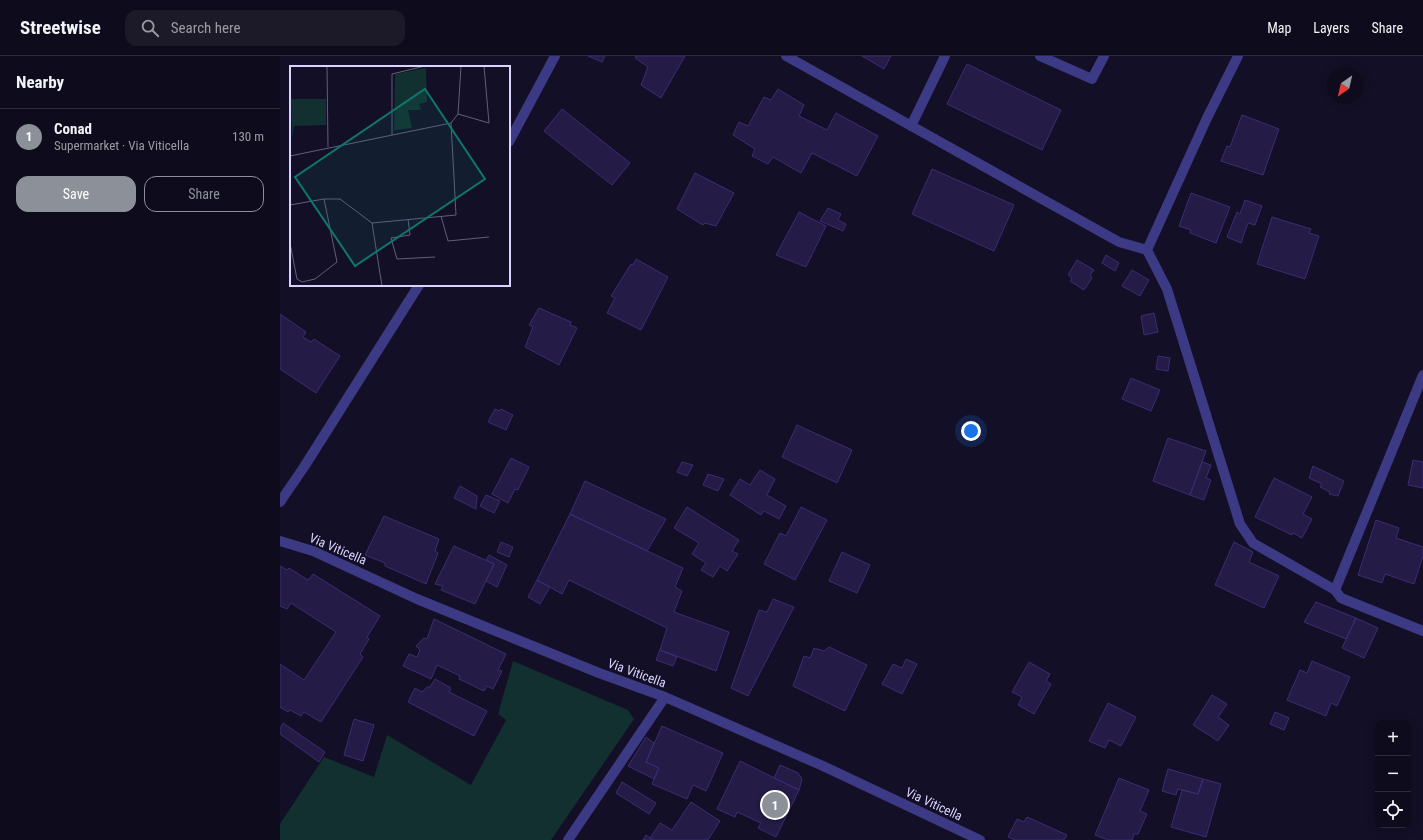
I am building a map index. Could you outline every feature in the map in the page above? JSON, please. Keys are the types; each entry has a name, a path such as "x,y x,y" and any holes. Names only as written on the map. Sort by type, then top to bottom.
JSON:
{"street":[{"path":"510,140 555,56"},
{"path":"786,56 1119,242 1147,250 1167,289 1240,524 1253,543 1335,590 1341,598 1423,631"},
{"path":"911,126 945,56"},
{"path":"1040,56 1092,79 1104,56"},
{"path":"1147,250 1206,118 1238,56"},
{"path":"280,502 419,286"},
{"path":"1335,590 1423,375"},
{"name":"Via Viticella","path":"280,541 313,551 417,599 599,673 665,697 823,766 980,840"},
{"path":"568,840 665,697"}],"green space":[{"path":"513,661 628,710 634,719 551,840 280,840 280,824 324,757 374,777 387,735 471,785 506,720 498,714"}],"building":[{"path":"588,56 605,56 602,62"},
{"path":"636,56 685,56 661,98 641,85 648,67 635,58"},
{"path":"862,56 891,56 884,69"},
{"path":"967,64 1061,110 1042,150 947,104"},
{"path":"778,89 804,105 799,116 827,130 836,113 878,136 857,176 812,153 801,173 773,157 768,164 752,156 755,149 733,135 739,122 748,126 764,97 771,100"},
{"path":"562,109 630,163 612,185 544,131"},
{"path":"1242,115 1279,129 1263,175 1221,161 1227,146 1230,147"},
{"path":"932,169 1014,205 994,251 912,214"},
{"path":"695,173 734,193 716,226 705,223 703,225 677,209"},
{"path":"1191,193 1230,207 1216,243 1190,233 1191,230 1179,226"},
{"path":"1245,200 1262,206 1255,225 1248,223 1241,243 1227,237 1237,212 1240,214"},
{"path":"828,208 841,214 838,220 846,224 843,231 820,221"},
{"path":"799,212 826,226 806,267 776,255"},
{"path":"1272,217 1311,229 1309,233 1319,236 1305,279 1257,264"},
{"path":"1106,255 1119,263 1115,271 1102,263"},
{"path":"636,259 668,277 641,330 607,313 615,298 611,296 631,264 633,265"},
{"path":"1077,260 1094,270 1090,275 1092,278 1084,290 1070,281 1072,278 1068,275"},
{"path":"1132,270 1149,280 1140,296 1122,286"},
{"path":"539,308 571,322 570,325 577,328 559,365 525,347 533,327 529,325"},
{"path":"1154,313 1158,332 1144,335 1141,316"},
{"path":"280,314 306,332 303,337 311,342 314,339 340,356 316,393 280,369"},
{"path":"1158,356 1170,358 1168,371 1156,369"},
{"path":"1131,378 1160,390 1151,411 1122,399"},
{"path":"495,409 499,411 501,409 513,415 506,430 488,422"},
{"path":"797,425 852,450 837,483 782,457"},
{"path":"1168,438 1206,451 1190,495 1153,481"},
{"path":"511,458 529,467 518,490 515,489 508,503 492,494"},
{"path":"1413,460 1423,462 1423,488 1408,485"},
{"path":"682,462 693,465 687,476 677,472"},
{"path":"1202,462 1211,465 1206,478 1211,480 1204,500 1190,495"},
{"path":"1313,466 1344,481 1338,496 1329,494 1330,492 1320,487 1322,484 1309,478"},
{"path":"760,470 775,479 767,495 786,506 779,519 764,511 761,515 730,495 740,479 750,485"},
{"path":"708,474 724,479 718,491 703,485"},
{"path":"1274,478 1312,497 1303,514 1312,519 1302,538 1293,533 1292,535 1255,517"},
{"path":"585,481 666,519 647,551 570,514"},
{"path":"460,486 477,496 476,509 454,498"},
{"path":"486,495 500,501 494,513 480,506"},
{"path":"687,507 739,540 732,551 738,554 727,571 720,566 713,577 701,570 706,563 692,554 699,543 674,528"},
{"path":"801,507 827,520 795,580 764,564 780,533 786,536"},
{"path":"570,514 683,568 675,587 682,591 674,612 729,632 716,671 660,650 667,628 569,580 562,594 537,580"},
{"path":"384,516 439,539 435,551 438,553 426,584 385,566 385,563 365,555"},
{"path":"1376,520 1399,528 1396,538 1423,547 1423,556 1414,584 1385,574 1382,583 1358,575"},
{"path":"501,542 513,547 509,557 497,552"},
{"path":"1234,542 1253,552 1249,562 1279,576 1264,608 1215,585"},
{"path":"454,546 494,564 475,604 441,590 443,586 435,584"},
{"path":"842,552 870,565 857,593 829,581"},
{"path":"489,555 507,565 497,587 486,581 494,564 486,560"},
{"path":"280,566 287,570 289,568 308,580 313,574 380,616 367,637 369,639 360,654 363,657 321,722 304,712 301,716 290,710 288,712 280,707 280,664 304,680 336,632 291,603 287,609 280,606"},
{"path":"537,580 550,587 540,604 528,597"},
{"path":"773,599 794,607 748,696 731,688 759,610 767,612"},
{"path":"1316,602 1356,618 1346,639 1304,622"},
{"path":"1356,618 1378,628 1364,658 1342,648"},
{"path":"434,619 506,654 498,670 502,671 493,689 487,686 484,691 459,679 460,676 437,665 431,679 403,666 409,654 417,657 420,650 416,646 424,638 427,639"},
{"path":"829,647 867,665 845,711 793,686 804,656 810,658 814,648 824,651"},
{"path":"660,650 677,657 673,666 656,660"},
{"path":"906,659 917,664 902,694 882,684 893,664 902,668"},
{"path":"1312,661 1350,677 1337,706 1331,703 1326,716 1287,700 1300,670 1307,673"},
{"path":"1029,662 1050,674 1046,681 1051,684 1034,714 1018,705 1022,697 1012,692"},
{"path":"435,679 451,688 449,692 487,711 474,736 408,702 415,688 422,692 427,687 430,687"},
{"path":"1212,695 1227,704 1218,717 1229,725 1218,741 1193,725"},
{"path":"1108,703 1136,717 1121,746 1109,740 1105,748 1089,741"},
{"path":"1275,712 1289,718 1284,730 1270,724"},
{"path":"354,719 374,725 363,761 344,755"},
{"path":"283,723 325,752 319,762 280,734 280,729"},
{"path":"662,726 723,753 706,791 693,785 687,799 652,784 659,768 646,762"},
{"path":"646,737 654,743 646,762 659,768 654,779 628,766"},
{"path":"740,761 799,790 776,837 758,828 761,823 737,812 735,817 717,809"},
{"path":"780,765 798,773 802,779 799,790 774,778"},
{"path":"1168,769 1203,779 1198,794 1178,789 1176,795 1162,791"},
{"path":"1119,778 1149,790 1140,811 1147,814 1138,834 1134,834 1132,840 1108,840 1095,835"},
{"path":"1203,779 1221,784 1206,837 1171,827 1182,790 1198,794"},
{"path":"622,782 656,803 649,814 616,793"},
{"path":"691,802 720,821 708,840 653,840 650,838 660,823 672,830"},
{"path":"1027,817 1067,835 1064,840 1015,840 1008,837 1017,819 1024,822"},
{"path":"646,835 650,838 653,840 643,840"}],"place":[{"name":"Conad","path":"775,805"}]}
